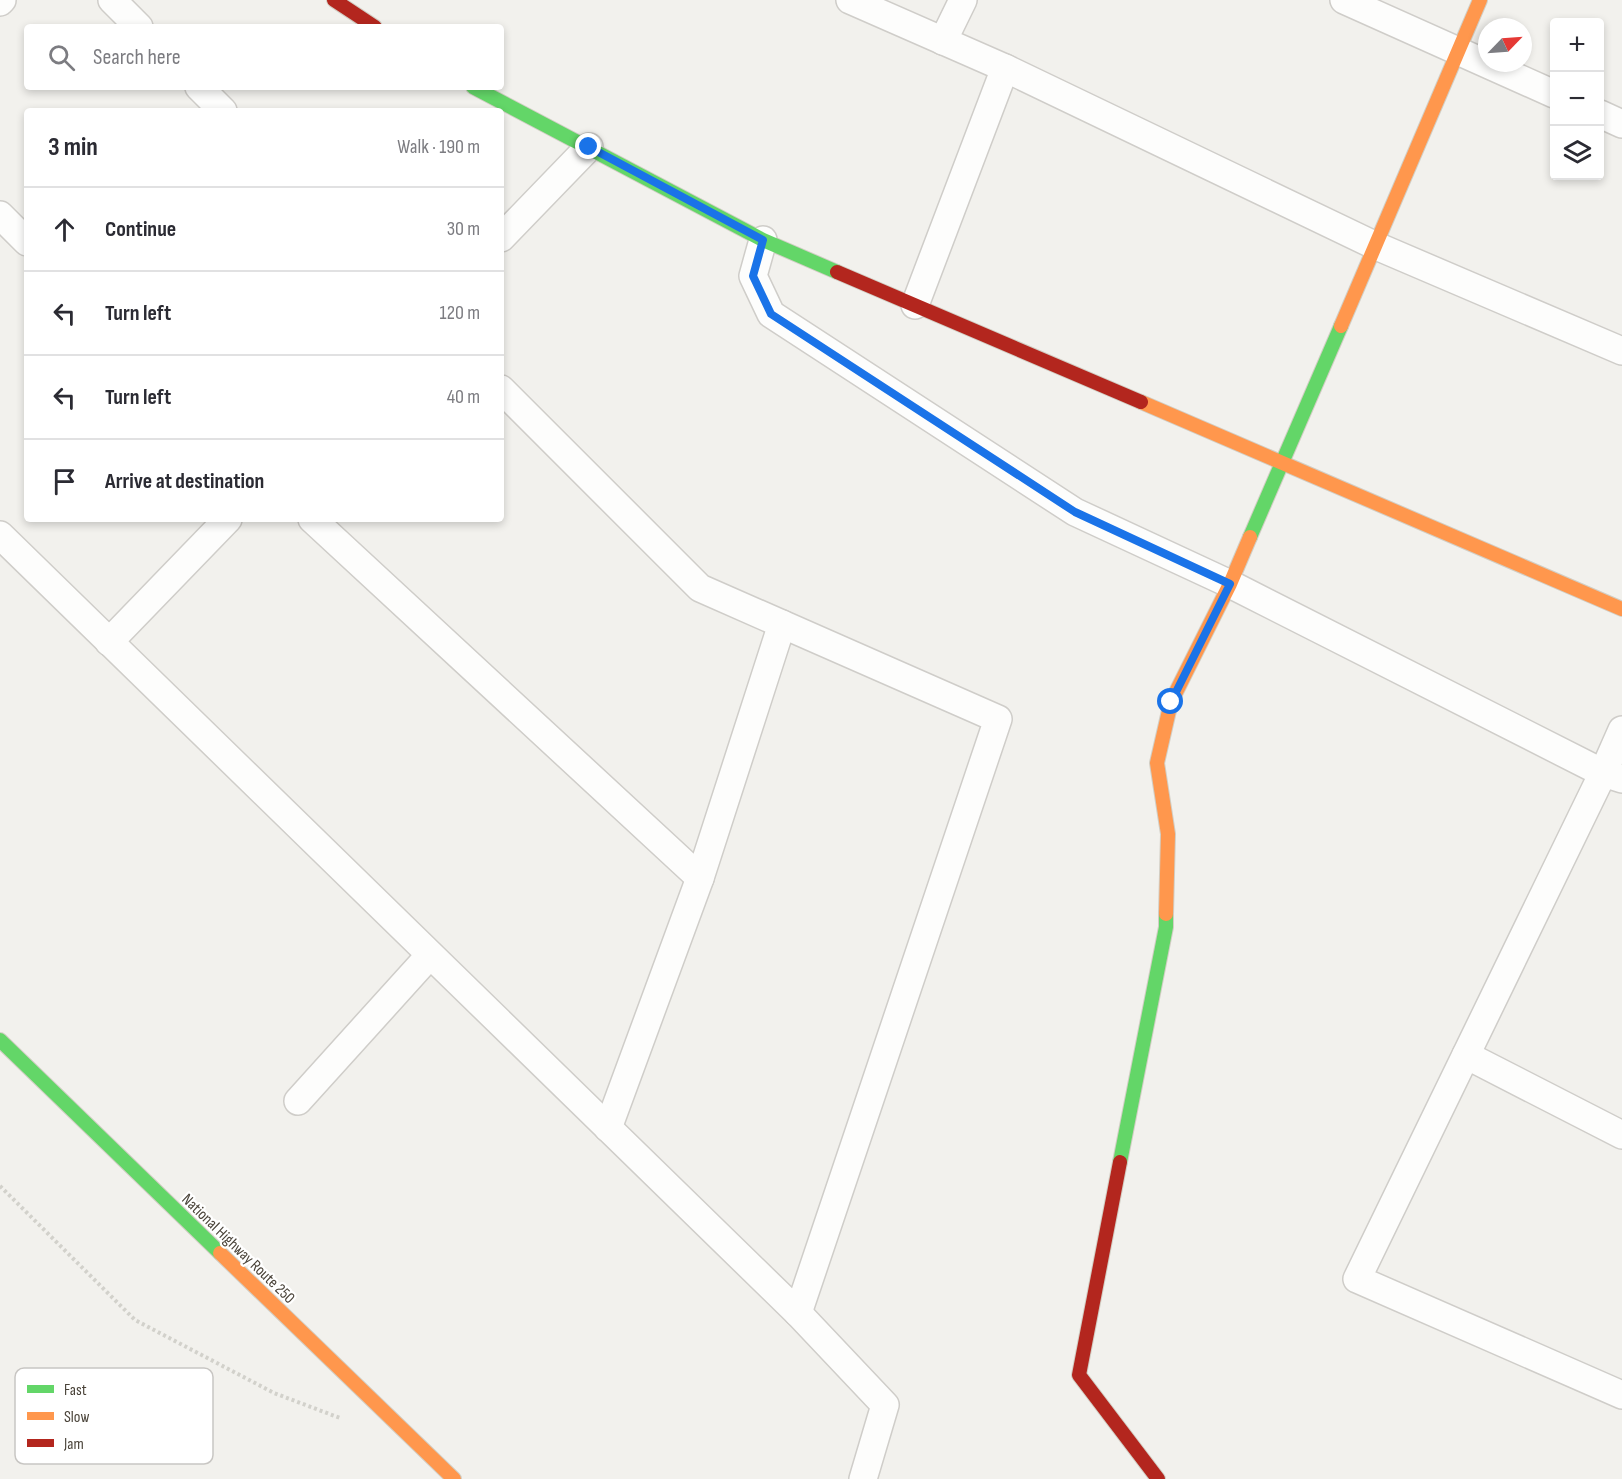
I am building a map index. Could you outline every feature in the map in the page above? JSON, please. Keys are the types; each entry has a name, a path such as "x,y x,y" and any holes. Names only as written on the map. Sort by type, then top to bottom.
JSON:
{"main road":[{"path":"334,0 370,24"},
{"path":"1158,1479 1079,1375 1166,927 1168,834 1157,764 1171,702 1230,584 1480,0"},
{"path":"479,90 763,240 1622,609"},
{"name":"National Highway Route 250","path":"0,1040 454,1479"}],"street":[{"path":"112,0 136,24"},
{"path":"850,0 1005,68 1374,245 1622,351"},
{"path":"943,41 963,0"},
{"path":"1344,0 1550,92"},
{"path":"915,304 1005,68"},
{"path":"202,90 220,108"},
{"path":"1604,116 1622,124"},
{"path":"504,235 589,147"},
{"path":"0,215 24,239"},
{"path":"763,240 753,276 771,314 1075,512 1230,584 1613,776"},
{"path":"504,392 700,588 998,719 798,1313"},
{"path":"109,642 225,522"},
{"path":"315,522 700,878"},
{"path":"0,535 798,1313 885,1405 863,1479"},
{"path":"608,1128 700,878 782,624"},
{"path":"1622,730 1613,776 1466,1055 1358,1280 1622,1395"},
{"path":"298,1101 430,955"},
{"path":"1466,1055 1622,1135"}],"path":[{"path":"0,1186 135,1320 274,1393 350,1423"}],"traffic: fast":[{"path":"479,90 763,240 837,272"},
{"path":"1250,537 1341,326"},
{"path":"1120,1162 1166,927 1166,914"},
{"path":"0,1040 220,1253"}],"traffic: slow":[{"path":"1341,326 1480,0"},
{"path":"1141,402 1622,609"},
{"path":"1166,914 1168,834 1157,763 1171,702 1230,584 1250,537"},
{"path":"220,1253 454,1479"}],"traffic: jam":[{"path":"334,0 370,24"},
{"path":"837,272 1141,402"},
{"path":"1120,1162 1079,1375 1158,1479"}],"route":[{"path":"589,147 763,240 753,276 771,314 1075,512 1230,584 1171,702"}]}
